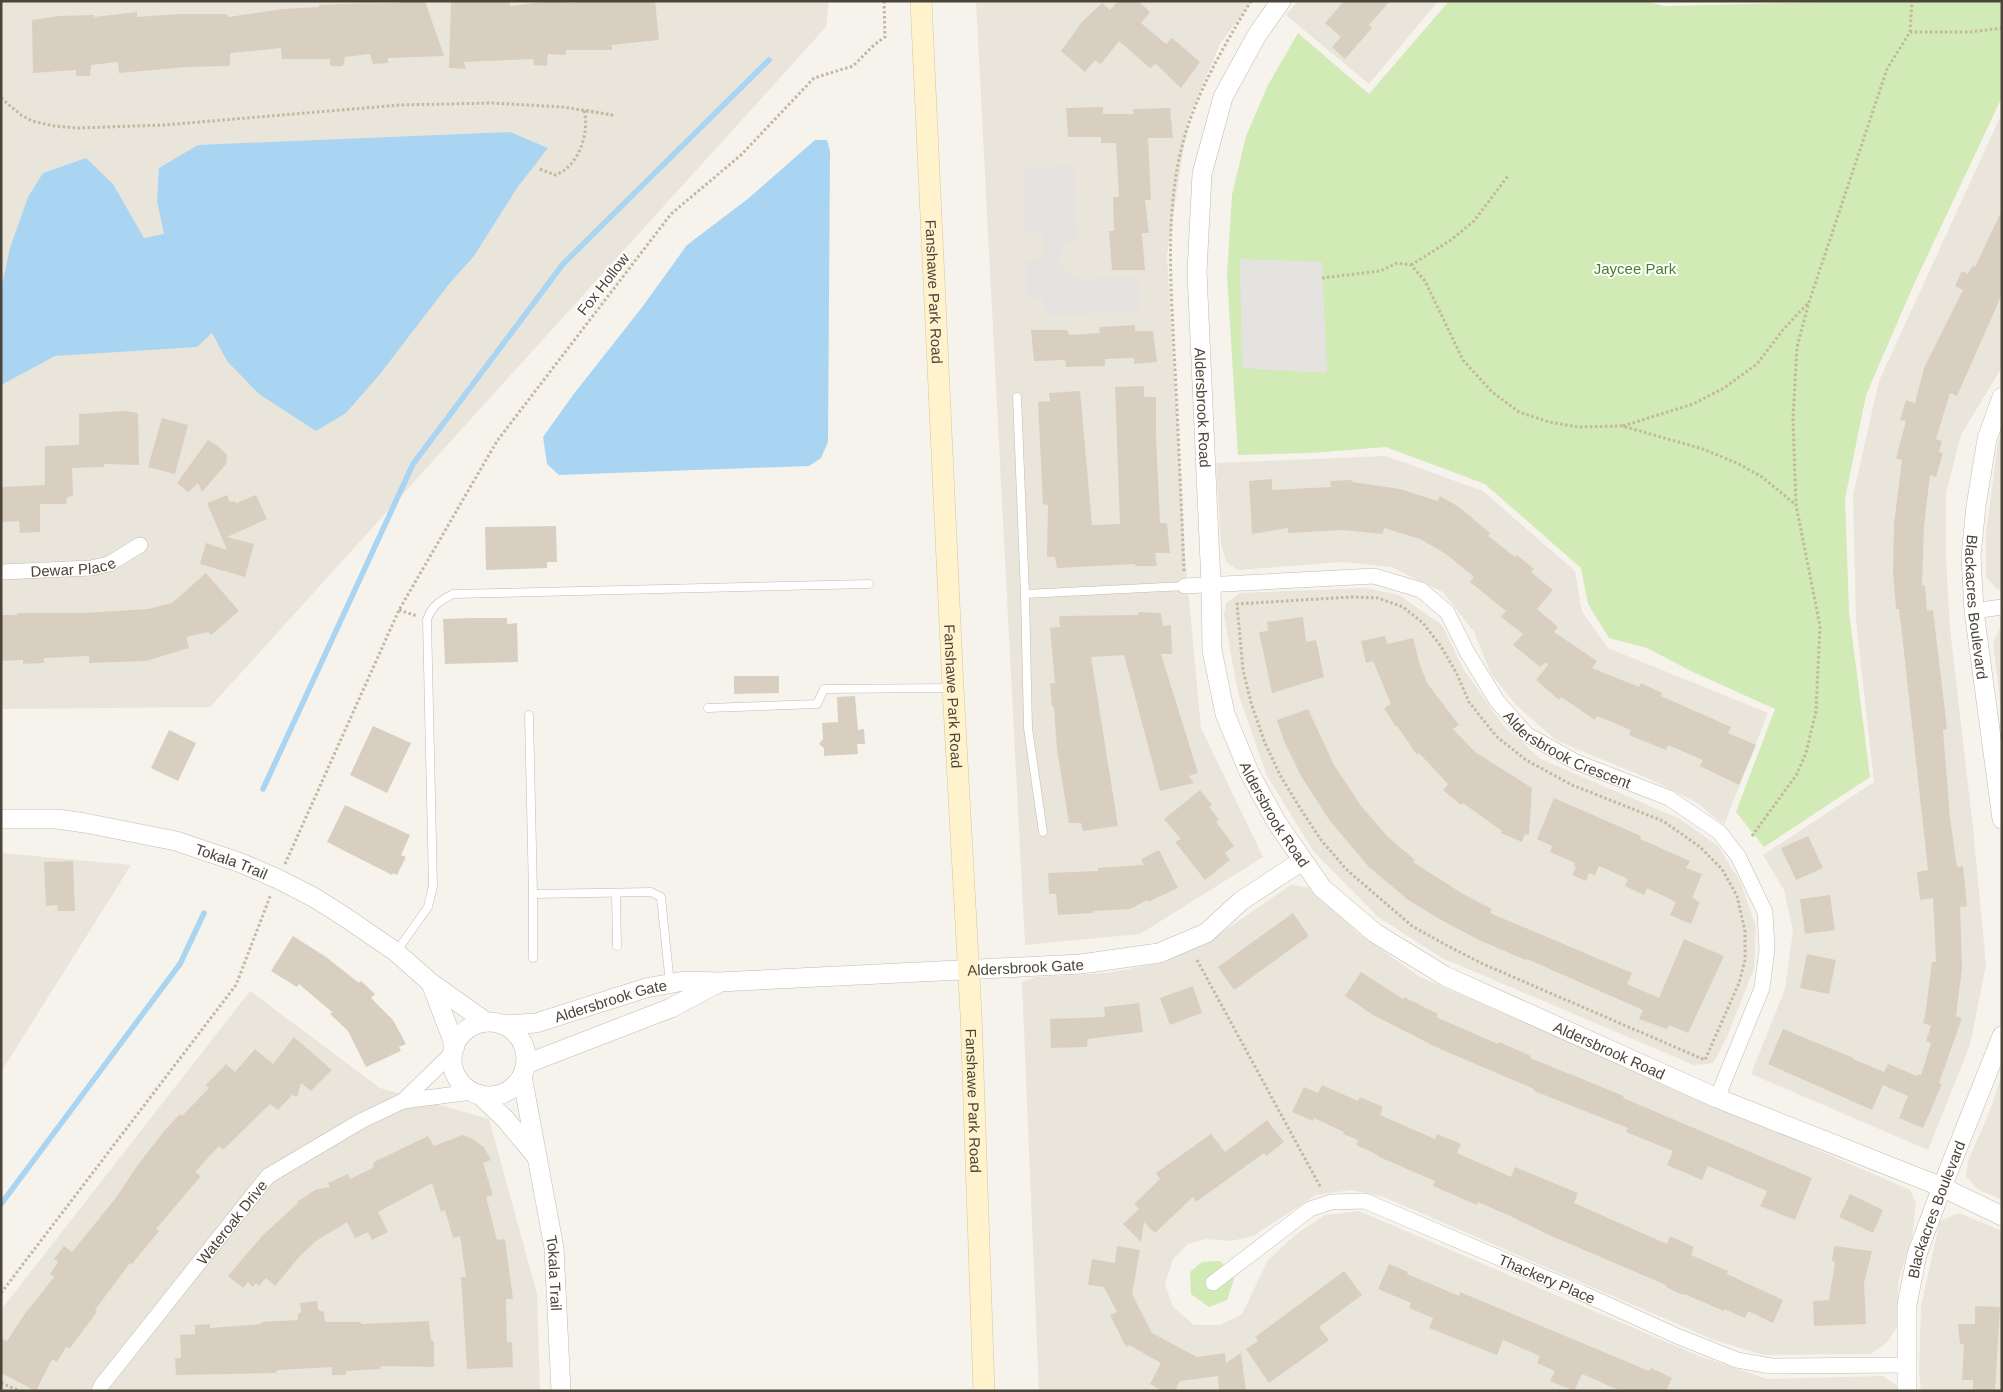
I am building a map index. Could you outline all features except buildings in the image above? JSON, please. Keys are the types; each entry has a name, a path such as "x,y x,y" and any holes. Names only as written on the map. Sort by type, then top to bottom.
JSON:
{"main road":[{"name":"Fanshawe Park Road","path":"921,1 968,970 984,1391"}],"street":[{"name":"Aldersbrook Road","path":"1282,1 1257,35 1223,96 1202,174 1197,288 1211,584 1212,650 1225,714 1249,772 1277,823 1302,862 1322,888 1375,933 1446,976 1717,1098 1942,1187 2002,1216"},
{"name":"Blackacres Boulevard","path":"2002,397 1987,438 1976,506 1971,556 1974,611 2002,819"},
{"name":"Dewar Place","path":"1,572 91,568 109,564 140,545"},
{"name":"Aldersbrook Crescent","path":"1185,586 1374,576 1421,590 1447,612 1467,652 1497,701 1526,734 1576,762 1668,798 1719,832 1738,856 1765,912 1767,950 1762,988 1717,1098"},
{"path":"1974,611 2002,607"},
{"name":"Tokala Trail","path":"1,819 58,819 176,841 212,852 278,879 322,903 396,952 431,983 495,1024"},
{"name":"Aldersbrook Gate","path":"495,1024 536,1023 609,998 646,988 684,981 719,982 1081,964 1159,953 1206,933 1241,901 1302,862"},
{"name":"Aldersbrook Gate","path":"524,1070 671,1008 719,982"},
{"name":"Tokala Trail","path":"431,983 454,1049"},
{"path":"495,1024 514,1031 522,1041 526,1052 524,1070 514,1086 504,1093 491,1096 476,1093 459,1079 453,1061 454,1049 461,1036 468,1029 495,1024"},
{"name":"Blackacres Boulevard","path":"1906,1391 1907,1305 1917,1254 2002,1036"},
{"name":"Wateroak Drive","path":"404,1101 454,1049"},
{"name":"Tokala Trail","path":"524,1070 536,1157 554,1248 561,1391"},
{"name":"Tokala Trail","path":"476,1093 506,1120 536,1157"},
{"name":"Wateroak Drive","path":"105,1389 268,1176 361,1121 404,1101 476,1093"},
{"name":"Thackery Place","path":"1213,1283 1310,1209 1331,1202 1365,1201 1573,1289 1677,1336 1737,1360 1770,1366 1905,1365"}],"lane":[{"path":"1017,397 1028,728 1043,832"},
{"path":"396,952 428,907 433,886 427,620 429,612 438,602 453,594 869,584"},
{"path":"1024,594 1185,586"},
{"path":"708,708 817,704 824,689 953,688"},
{"path":"528,715 533,958"},
{"path":"533,894 651,892 661,898 670,984"},
{"path":"616,893 617,946"}],"path":[{"name":"Fox Hollow","path":"1,1293 236,985 278,879 398,610 497,441 671,214 741,155 814,78 853,66 885,37 884,1"},
{"path":"1223,46 1251,1"},
{"path":"1752,836 1797,774 1806,753 1816,711 1820,626 1796,505 1793,419 1797,347 1809,302 1887,69 1910,32 1912,1"},
{"path":"1910,32 1970,32 2002,28"},
{"path":"1,98 21,115 32,121 47,125 78,128 164,124 400,106 492,103 563,107 612,116 584,110"},
{"path":"540,169 555,175 562,173 569,167 586,132 587,120 584,110"},
{"path":"1411,266 1451,240 1474,221 1508,176"},
{"path":"1322,278 1380,271 1397,263 1411,266 1426,281 1462,360 1492,392 1520,412 1549,422 1578,427 1622,426 1693,404 1724,388 1757,364 1782,331 1809,302"},
{"path":"1171,283 1185,586"},
{"path":"1622,426 1703,449 1739,464 1762,477 1796,505"},
{"path":"1351,597 1378,598 1403,608 1423,623 1440,645 1456,672 1469,702 1496,736 1526,760 1572,785 1663,821 1700,847 1722,869 1737,896 1745,931 1745,960 1739,983 1705,1060 1483,964 1446,945 1412,926 1347,870 1321,840 1300,808 1280,775 1265,743 1252,706 1243,670 1237,604 1351,597"},
{"path":"398,610 427,620"},
{"path":"1198,960 1324,1193"},
{"path":"1,1383 20,1391"}],"shaded area":[{"path":"1,1 829,1 826,27 210,707 1,709"},
{"path":"976,1 1252,1 1220,44 1188,120 1167,255 1185,556 1201,728 1263,857 1140,934 1025,945"},
{"path":"1298,1 1438,1 1369,84 1286,15"},
{"path":"2002,113 2002,367 1961,435 1946,493 1946,558 1950,629 1973,828 1986,965 1970,1045 1928,1150 1751,1074 1785,989 1793,931 1784,890 1763,855 1874,782 1856,621 1853,495 1879,381"},
{"path":"1074,164 1077,242 1061,243 1060,265 1080,279 1139,276 1140,311 1045,316 1044,298 1027,298 1026,260 1043,259 1043,232 1025,232 1024,169"},
{"path":"1240,259 1322,262 1327,373 1242,368"},
{"path":"2002,434 2002,591 1997,589 1986,577 1986,533 1998,442"},
{"path":"1386,456 1483,491 1575,571 1582,612 1608,648 1768,713 1724,825 1696,802 1645,777 1557,741 1516,705 1491,674 1474,632 1443,592 1391,567 1343,562 1238,570 1226,562 1221,543 1216,463"},
{"path":"1366,588 1399,595 1442,625 1464,670 1503,725 1541,759 1680,819 1718,846 1741,883 1756,927 1754,968 1728,1035 1713,1063 1694,1065 1442,958 1378,917 1314,852 1267,776 1238,693 1224,615 1226,603 1240,593"},
{"path":"2002,625 2002,718 1993,642"},
{"path":"1,853 131,865 1,1072"},
{"path":"1291,885 1312,888 1357,932 1420,977 1910,1190 1916,1204 1912,1236 1898,1283 1897,1327 1887,1342 1871,1354 1764,1355 1714,1340 1384,1197 1352,1190 1316,1195 1253,1236 1231,1241 1206,1239 1188,1244 1173,1259 1165,1284 1173,1307 1194,1325 1220,1325 1242,1314 1268,1260 1295,1235 1325,1215 1359,1211 1699,1356 1767,1379 1883,1376 1898,1386 1898,1391 1039,1391 1022,982 1035,977 1107,973 1165,962 1212,939"},
{"path":"250,991 380,1088 489,1119 537,1294 540,1391 1,1391 1,1310"},
{"path":"2002,1075 2002,1200 1977,1189 1966,1176 1968,1161 1989,1113"},
{"path":"1959,1213 2002,1231 2002,1391 1921,1391 1919,1372 1921,1306 1940,1221"}],"green space":[{"name":"Jaycee Park","path":"1449,1 1646,1 1664,6 1867,1 2002,1 2002,97 1914,284 1866,395 1845,499 1849,612 1870,777 1764,847 1736,812 1775,709 1691,671 1647,648 1609,638 1588,604 1581,568 1485,484 1386,447 1311,453 1238,455 1227,275 1232,195 1246,136 1268,85 1298,33 1369,94"},
{"path":"1220,1261 1235,1276 1227,1300 1209,1307 1191,1294 1190,1272 1202,1262"}],"water":[{"path":"510,132 548,148 517,188 474,256 449,284 380,374 346,413 316,431 259,394 227,361 212,333 197,347 55,356 1,385 1,290 10,248 28,197 43,173 86,158 113,184 144,238 164,234 157,201 159,168 198,145"},
{"path":"815,140 827,140 830,151 828,442 821,458 809,466 559,475 547,464 543,437 687,245 749,198"}],"waterway":[{"path":"263,789 413,464 563,264 769,60"},
{"path":"1,1204 180,964 204,913"}]}
